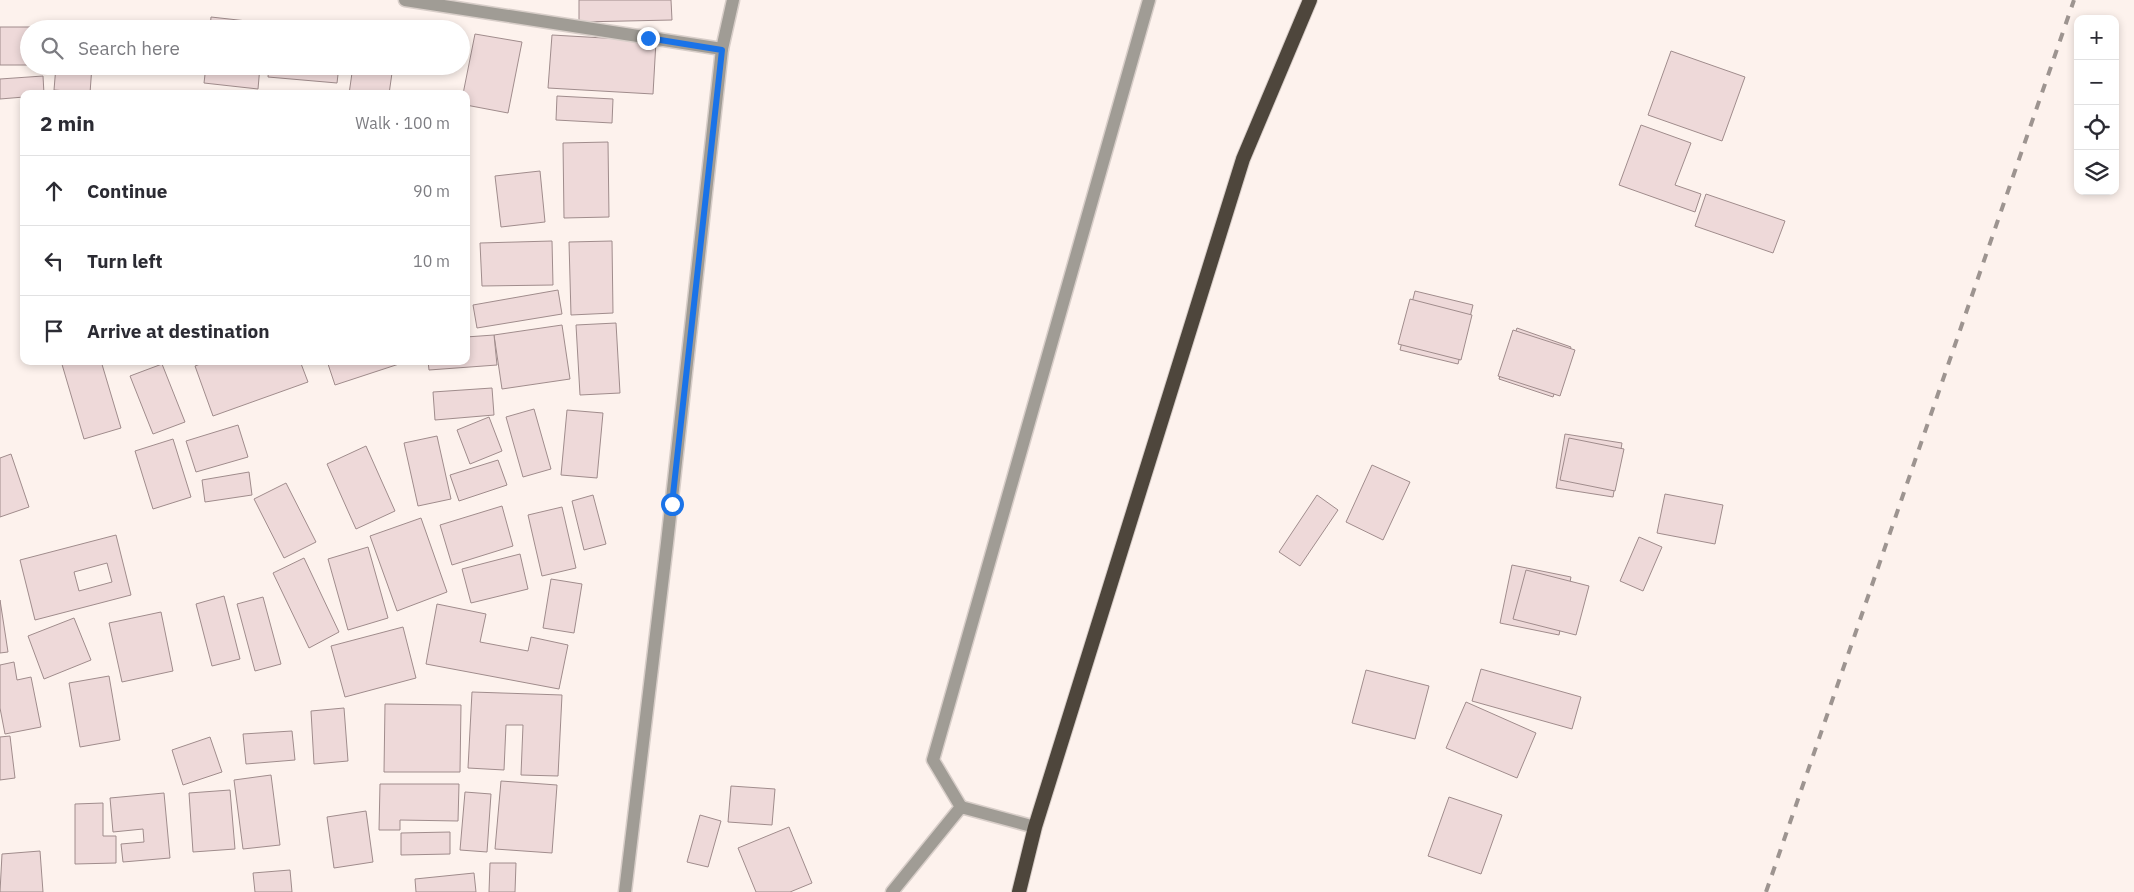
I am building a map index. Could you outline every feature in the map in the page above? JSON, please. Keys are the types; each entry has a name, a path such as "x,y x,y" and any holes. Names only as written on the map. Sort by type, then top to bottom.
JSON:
{"highway":[{"path":"1019,892 1035,827 1243,159 1310,0"}],"street":[{"path":"405,0 722,50"},
{"path":"625,892 667,543 722,50 733,0"},
{"path":"1035,827 961,807 933,760 1149,0"},
{"path":"892,892 961,807"}],"building":[{"path":"579,0 671,0 672,20 579,22"},
{"path":"211,17 238,20 211,20"},
{"path":"0,27 20,27 20,65 0,65"},
{"path":"475,34 522,42 508,113 470,106 470,90 464,90 467,75 470,75 470,59"},
{"path":"552,35 656,41 653,94 548,88"},
{"path":"1671,51 1745,77 1722,141 1648,115"},
{"path":"55,75 91,75 90,90 54,90"},
{"path":"205,75 259,75 258,89 204,83"},
{"path":"268,75 338,75 337,83 268,77"},
{"path":"352,75 392,75 390,90 350,90"},
{"path":"43,76 44,90 20,90 20,97 0,99 0,79"},
{"path":"557,96 613,99 612,123 556,120"},
{"path":"1641,125 1691,143 1675,185 1701,194 1695,212 1619,185"},
{"path":"608,142 609,217 564,218 563,143"},
{"path":"540,171 545,222 501,227 495,176"},
{"path":"1706,194 1785,221 1773,253 1695,226"},
{"path":"552,241 553,285 482,286 480,243"},
{"path":"612,241 613,313 571,315 569,242"},
{"path":"558,290 562,314 477,328 473,305"},
{"path":"1415,291 1473,305 1458,364 1400,350"},
{"path":"1410,299 1472,315 1461,360 1398,344"},
{"path":"616,323 620,393 580,395 576,325"},
{"path":"562,325 570,379 502,389 494,335"},
{"path":"1517,328 1571,347 1553,397 1499,379"},
{"path":"1513,330 1575,350 1560,396 1498,376"},
{"path":"494,335 497,365 429,370 428,365 470,365 470,337"},
{"path":"62,365 102,365 121,428 84,439"},
{"path":"162,365 185,422 153,434 130,376"},
{"path":"302,365 308,382 213,416 195,366"},
{"path":"328,365 396,365 335,385"},
{"path":"492,388 494,415 435,420 433,392"},
{"path":"534,409 551,469 523,477 506,417"},
{"path":"567,410 603,413 597,478 561,475"},
{"path":"489,417 502,451 470,464 457,430"},
{"path":"238,425 248,457 196,472 186,441"},
{"path":"1565,434 1622,443 1613,497 1556,488"},
{"path":"437,436 451,499 418,506 404,443"},
{"path":"1569,438 1624,449 1615,491 1560,480"},
{"path":"173,439 191,497 153,509 135,451"},
{"path":"366,446 395,511 356,529 327,464"},
{"path":"11,454 29,507 0,517 0,458"},
{"path":"498,460 507,485 459,501 450,475"},
{"path":"1372,465 1410,482 1383,540 1346,522"},
{"path":"249,472 252,495 205,502 202,480"},
{"path":"286,483 316,542 284,558 254,499"},
{"path":"1665,494 1723,505 1715,544 1657,533"},
{"path":"593,495 606,544 584,550 572,501"},
{"path":"1317,495 1338,510 1300,566 1279,552"},
{"path":"502,506 513,546 452,565 440,525"},
{"path":"562,507 576,568 542,576 528,515"},
{"path":"421,518 447,592 397,611 370,536"},
{"path":"116,535 131,595 35,620 20,560","holes":["107,563 112,582 79,591 74,572"]},
{"path":"1639,537 1662,547 1643,591 1620,581"},
{"path":"368,547 388,618 348,630 328,559"},
{"path":"520,554 528,589 471,603 462,569"},
{"path":"304,558 339,632 309,648 273,573"},
{"path":"1512,565 1571,577 1559,635 1500,623"},
{"path":"1526,570 1589,586 1576,635 1513,619"},
{"path":"551,579 582,584 574,633 543,628"},
{"path":"224,596 240,659 212,666 196,604"},
{"path":"263,597 281,664 255,671 237,604"},
{"path":"0,600 8,652 0,653"},
{"path":"437,604 486,614 480,642 528,651 531,637 568,645 559,689 426,664"},
{"path":"161,612 173,671 122,682 109,623"},
{"path":"74,618 91,660 44,679 28,636"},
{"path":"403,627 416,678 345,697 331,646"},
{"path":"14,662 17,680 31,677 41,727 5,734 0,708 0,665"},
{"path":"1481,669 1581,697 1572,729 1472,701"},
{"path":"1366,670 1429,686 1415,739 1352,723"},
{"path":"109,676 120,740 80,747 69,683"},
{"path":"472,692 562,695 558,776 521,775 523,725 506,725 504,770 468,768"},
{"path":"1466,702 1536,733 1517,778 1446,748"},
{"path":"385,704 461,705 460,772 384,772"},
{"path":"344,708 348,761 314,764 311,711"},
{"path":"292,731 295,760 246,764 243,734"},
{"path":"10,736 15,778 0,780 0,737"},
{"path":"210,737 222,772 183,785 172,750"},
{"path":"271,775 280,845 243,849 234,780"},
{"path":"501,781 557,785 552,853 495,849"},
{"path":"380,784 459,784 458,821 400,820 400,830 379,830"},
{"path":"731,786 775,789 772,825 728,822"},
{"path":"230,790 235,849 193,852 189,793"},
{"path":"465,792 491,794 487,852 460,850"},
{"path":"164,793 170,858 123,862 121,844 144,842 143,829 113,832 110,798"},
{"path":"1449,797 1502,815 1481,874 1428,856"},
{"path":"103,803 103,836 116,836 116,863 75,864 75,804"},
{"path":"366,811 373,862 334,868 327,817"},
{"path":"700,815 721,821 708,867 687,862"},
{"path":"789,827 812,883 790,892 756,892 738,848"},
{"path":"450,832 450,854 401,855 401,833"},
{"path":"40,851 43,892 0,892 2,854"},
{"path":"490,863 516,863 515,892 489,892"},
{"path":"290,870 292,892 255,892 253,873"},
{"path":"474,873 476,892 416,892 415,879"}],"railway":[{"path":"1766,892 2074,0"}],"route":[{"path":"648,38 722,50 672,504"}]}
